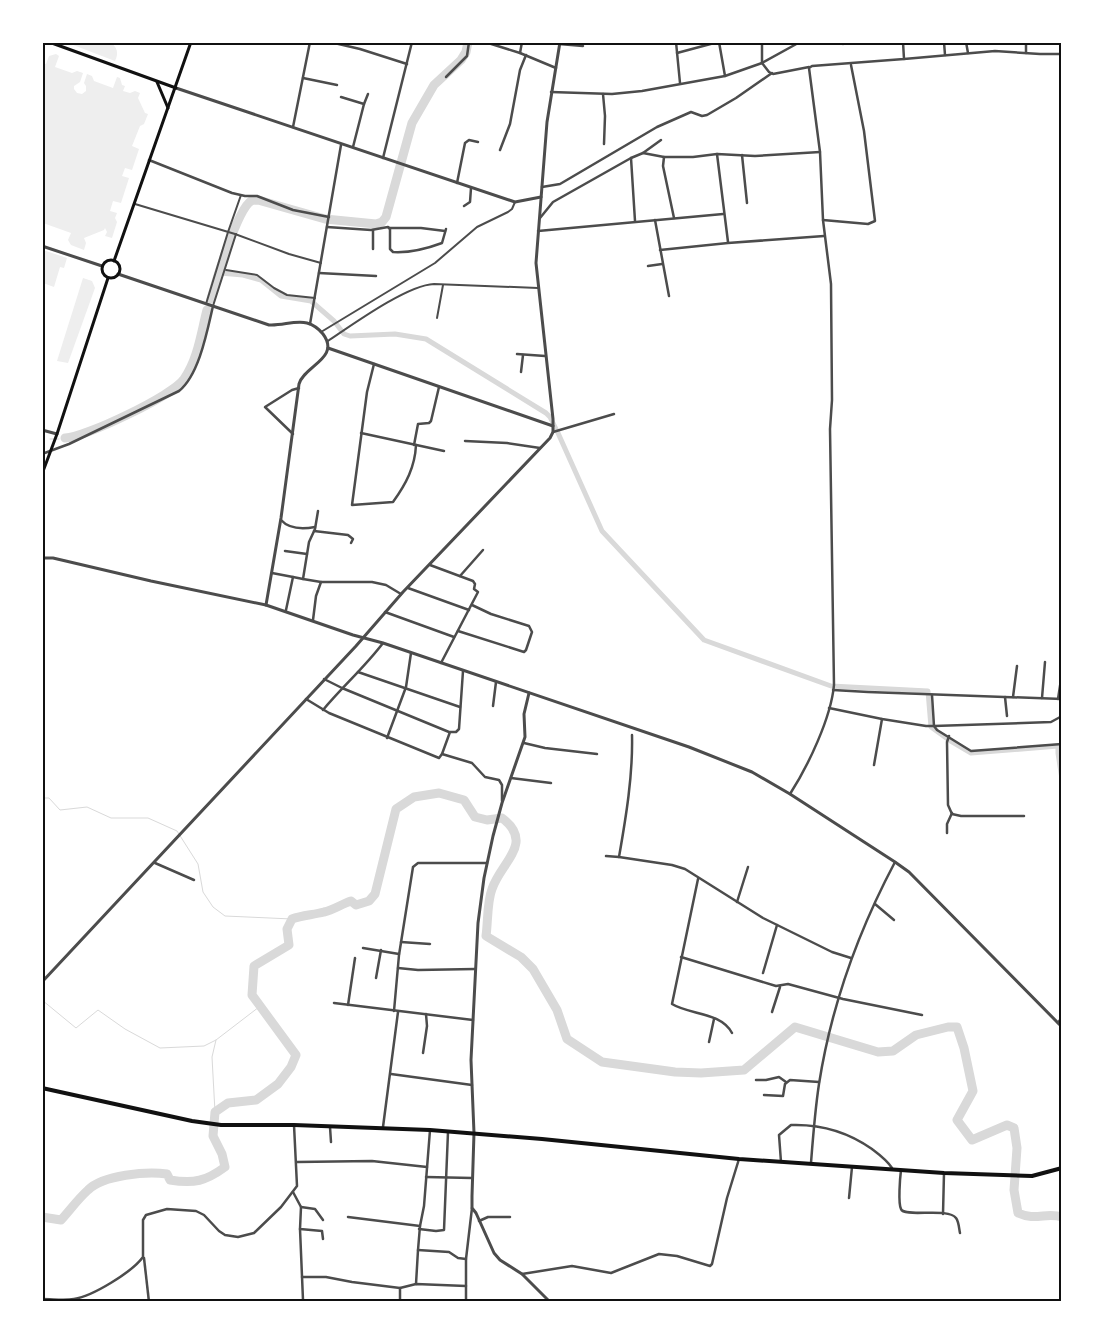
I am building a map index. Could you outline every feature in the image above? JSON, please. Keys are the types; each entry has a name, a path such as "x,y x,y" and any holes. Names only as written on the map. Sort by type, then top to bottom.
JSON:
{"main road":[{"path":"49,42 176,88"},
{"path":"114,261 192,42"},
{"path":"157,81 168,108"},
{"path":"114,261 119,267 118,274 114,278 108,278 103,274 102,266 106,262 114,261"},
{"path":"42,474 57,436 108,278"},
{"path":"42,1088 207,1124 383,1127 448,1131 739,1159 944,1173 1032,1176 1062,1168"}],"street":[{"path":"293,128 310,42"},
{"path":"330,42 408,64"},
{"path":"383,158 412,42"},
{"path":"446,77 467,56 469,42"},
{"path":"485,42 526,55 556,68"},
{"path":"520,53 522,42"},
{"path":"676,42 680,84"},
{"path":"677,53 718,42 725,76"},
{"path":"762,42 762,63 772,73 778,74 810,66 1005,50 1040,54 1062,54"},
{"path":"551,92 602,94 642,91 725,76 762,63 800,42"},
{"path":"843,44 847,42"},
{"path":"903,42 904,59"},
{"path":"944,42 945,55"},
{"path":"966,42 968,53"},
{"path":"1026,42 1026,53"},
{"path":"556,431 553,425 538,288 536,264 538,231 551,92 559,43 583,46"},
{"path":"500,150 510,124 520,70 526,55"},
{"path":"823,220 868,224 875,221 864,132 851,64"},
{"path":"790,794 812,752 829,708 833,687 830,429 832,400 831,284 824,236 820,152 810,66"},
{"path":"542,187 560,184 638,138 688,113 693,112 702,116 709,114 772,73"},
{"path":"302,78 337,85"},
{"path":"176,88 514,202 541,197"},
{"path":"352,148 368,94"},
{"path":"602,94 605,116 604,144"},
{"path":"341,97 364,104"},
{"path":"457,183 465,143 469,140 478,142"},
{"path":"539,219 553,202 630,158 643,153 661,140"},
{"path":"310,324 341,145"},
{"path":"643,153 664,157 693,157 717,154 775,156 820,152"},
{"path":"717,154 728,243"},
{"path":"742,155 746,203"},
{"path":"664,157 663,166 674,218"},
{"path":"630,158 635,221"},
{"path":"149,160 242,195 257,196 286,208 329,217"},
{"path":"464,206 470,202 470,188"},
{"path":"206,304 242,195"},
{"path":"321,332 435,263 477,228 510,210 514,202"},
{"path":"134,203 236,234 289,254 321,263"},
{"path":"538,231 724,214"},
{"path":"655,220 669,296"},
{"path":"327,226 373,230 389,228 446,230 442,243 426,249 402,253 390,250 389,228"},
{"path":"373,230 373,249"},
{"path":"42,454 77,440 184,387 194,372 236,234"},
{"path":"660,250 824,236"},
{"path":"42,246 102,266"},
{"path":"648,266 662,264"},
{"path":"226,270 257,275 285,294 315,299"},
{"path":"319,273 376,276"},
{"path":"118,274 269,325 310,324 321,332 327,341 328,348 322,359 302,377 299,388 281,518 266,604"},
{"path":"327,341 410,291 430,284 538,288"},
{"path":"437,318 443,285"},
{"path":"328,348 553,425"},
{"path":"517,354 546,356"},
{"path":"521,372 523,354"},
{"path":"374,364 367,392 352,505 393,502 410,474 414,463 418,424 431,422 439,387"},
{"path":"293,434 265,407 292,390 299,388"},
{"path":"42,982 174,842 385,612 556,431 614,414"},
{"path":"42,430 57,436"},
{"path":"361,433 444,451"},
{"path":"465,441 507,443 541,448"},
{"path":"303,579 310,540 318,511"},
{"path":"281,518 284,523 299,528 315,527"},
{"path":"314,531 348,535 353,539 351,544"},
{"path":"460,576 484,550"},
{"path":"285,551 307,554"},
{"path":"42,558 53,558 286,610 705,752 752,772 790,794 895,862 929,892 1062,1027"},
{"path":"430,565 475,583 474,589 478,594 441,663"},
{"path":"272,573 321,582 372,582 386,584 401,595"},
{"path":"286,610 293,577"},
{"path":"313,620 316,596 321,582"},
{"path":"408,588 469,610"},
{"path":"458,631 522,651 526,650 532,632 529,626 491,614 472,605"},
{"path":"385,612 454,637"},
{"path":"323,710 383,643"},
{"path":"387,738 406,687 411,653"},
{"path":"1042,698 1045,662"},
{"path":"1012,697 1017,666"},
{"path":"324,679 396,711 450,732 458,731 463,670"},
{"path":"358,672 460,707"},
{"path":"833,687 930,695 1060,699 1062,673"},
{"path":"493,706 496,682"},
{"path":"466,1302 466,1258 472,1208 474,1133 472,1085 473,1020 478,923 493,836 502,802 524,743 526,732 524,709 529,693"},
{"path":"930,695 933,726 948,739 971,751 1062,744"},
{"path":"1005,697 1007,716"},
{"path":"306,699 323,710 435,758 439,758 442,754 450,732"},
{"path":"829,708 928,726 1051,722 1062,716"},
{"path":"874,765 882,719"},
{"path":"619,856 632,757 632,735"},
{"path":"948,739 948,805 952,813 961,816 1024,816"},
{"path":"524,743 545,748 597,754"},
{"path":"442,754 472,763 485,777 491,780 499,780 502,785 502,802"},
{"path":"511,778 551,783"},
{"path":"947,833 952,813"},
{"path":"606,856 619,856 678,867 777,925 832,952 851,958"},
{"path":"154,862 194,880"},
{"path":"811,1164 819,1082 839,998 851,958 895,862"},
{"path":"394,1011 401,942 414,865 418,863 487,863"},
{"path":"737,902 748,867"},
{"path":"698,879 672,1004 714,1019 727,1026 732,1033"},
{"path":"875,904 894,920"},
{"path":"763,973 777,925"},
{"path":"401,942 430,944"},
{"path":"363,948 400,954"},
{"path":"376,978 381,950"},
{"path":"681,957 780,986 788,984 839,998 922,1015"},
{"path":"348,1005 355,958"},
{"path":"398,968 418,970 476,969"},
{"path":"772,1012 780,986"},
{"path":"334,1003 473,1020"},
{"path":"383,1127 398,1011"},
{"path":"423,1053 427,1026 426,1014"},
{"path":"1058,1023 1062,1017"},
{"path":"709,1042 714,1019"},
{"path":"391,1074 472,1085"},
{"path":"756,1080 779,1077 786,1082"},
{"path":"786,1082 793,1079 819,1082"},
{"path":"764,1095 782,1096 786,1082"},
{"path":"149,1302 143,1257 144,1217 167,1209 196,1211 204,1215 219,1231 231,1236 242,1237 254,1233 282,1207 298,1182 294,1125"},
{"path":"781,1162 778,1137 782,1132 791,1125 814,1126 847,1134 862,1142 885,1158 892,1170"},
{"path":"330,1126 331,1142"},
{"path":"416,1284 430,1130"},
{"path":"348,1218 444,1230 448,1131"},
{"path":"522,1274 572,1266 611,1273 659,1254 677,1256 710,1266 739,1159"},
{"path":"296,1162 357,1160 427,1167"},
{"path":"849,1198 852,1167"},
{"path":"901,1170 900,1208 902,1212 943,1214 955,1217 960,1233"},
{"path":"943,1214 944,1173"},
{"path":"426,1177 472,1178"},
{"path":"293,1192 301,1207 300,1229 304,1300 302,1302"},
{"path":"301,1207 315,1209 323,1220"},
{"path":"472,1208 494,1253 500,1260 522,1274 550,1302"},
{"path":"479,1221 488,1217 510,1216"},
{"path":"300,1229 322,1231 323,1239"},
{"path":"418,1250 449,1252 462,1260 466,1258"},
{"path":"42,1299 65,1301 81,1298 127,1273 143,1257"},
{"path":"302,1277 326,1277 400,1288 416,1284 466,1286"},
{"path":"400,1288 400,1302"}],"shaded area":[{"path":"68,43 111,43 117,50 117,55 115,61"},
{"path":"56,54 59,56 55,67 72,73 77,71 83,73 80,82 74,86 77,93 82,94 86,91 84,83 87,74 92,76 94,81 113,88 117,77 120,78 122,85 125,86 123,91 140,93 138,98 145,113 148,114 144,124 140,126 132,146 139,149 132,170 125,168 122,176 129,178 121,203 113,201 110,211 117,213 115,218 117,222 112,238 105,236 107,232 105,228 84,238 86,243 84,250 71,245 68,240 71,233 43,223 43,63 46,64 49,56"},
{"path":"43,250 67,258 64,268 60,267 54,287 43,283"},
{"path":"83,278 92,281 95,288 68,363 57,361"}],"waterway":[{"path":"211,299 234,231 245,207 251,201 258,200 325,219 376,224 382,222 386,217 412,123 434,85 461,60 466,52 468,42"},
{"path":"220,273 243,275 261,280 281,296 311,301 334,321 344,334 350,336 395,334 426,339 546,413 558,433 602,531 704,640 831,686 928,691 931,727 949,740 971,753 1058,746 1062,779"},
{"path":"65,438 108,424 147,405 177,386 184,379 193,363 207,310"},
{"path":"50,439 59,439"},
{"path":"42,1217 61,1220 88,1190 95,1185 114,1178 126,1175 158,1173 167,1174 170,1180 186,1182 212,1176 225,1167 222,1154 213,1136 215,1112 228,1103 256,1100 278,1084 291,1067 296,1055 252,995 254,966 289,945 287,929 292,919 327,911 351,901 356,905 369,901 375,894 396,809 414,797 439,793 464,800 475,817 487,820 502,818 511,827 516,836 513,853 496,879 490,894 486,936 521,957 533,969 557,1010 567,1039 602,1062 675,1072 701,1073 744,1070 795,1027 878,1052 893,1051 916,1035 948,1027 957,1027 964,1048 973,1091 957,1120 972,1140 1007,1125 1014,1128 1017,1148 1014,1190 1018,1213 1030,1216 1051,1215 1062,1217"},
{"path":"42,798 49,798 60,810 87,807 111,818 148,818 177,831 198,864 203,892 213,907 225,916 292,919"},
{"path":"42,1000 76,1028 98,1010 125,1029 160,1048 204,1046 216,1040 259,1007"},
{"path":"215,1112 212,1057 216,1040"}]}
